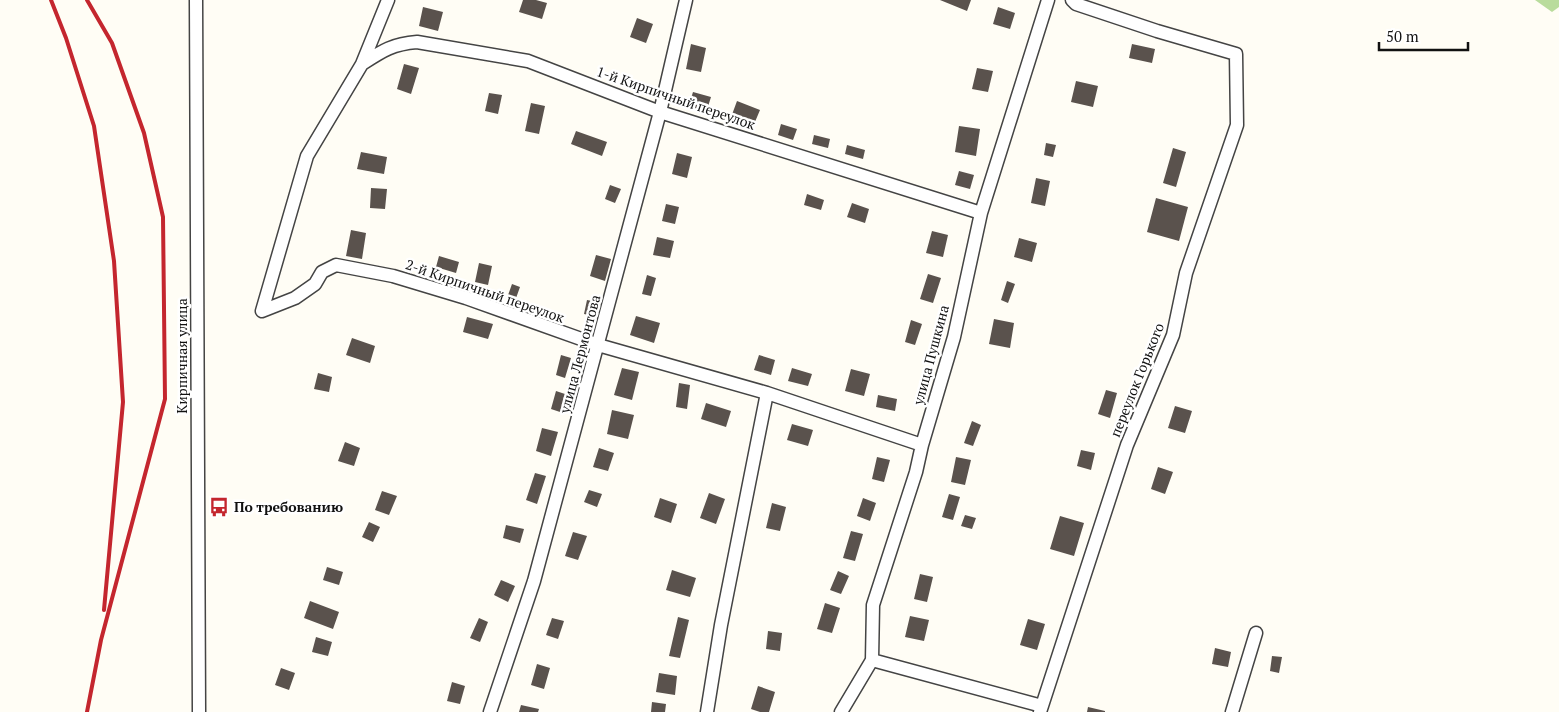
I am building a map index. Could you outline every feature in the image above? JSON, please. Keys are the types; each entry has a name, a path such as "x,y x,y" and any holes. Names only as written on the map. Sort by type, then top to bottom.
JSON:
{"street":[{"name":"Кирпичная улица","path":"196,0 199,712"},
{"path":"362,64 388,0"},
{"name":"улица Лермонтова","path":"490,712 534,581 660,112 686,0"},
{"name":"улица Пушкина","path":"841,712 872,660 873,605 916,472 922,445 954,337 981,212 1048,0"},
{"name":"переулок Горького","path":"1041,709 1127,445 1172,335 1186,273 1237,125 1236,54 1076,4 1072,0"},
{"name":"1-й Кирпичный переулок","path":"362,64 386,48 399,43 417,42 528,61 660,112 981,212"},
{"name":"2-й Кирпичный переулок","path":"362,64 308,156 262,311 295,298 315,284 322,272 336,265 393,276 457,295 598,345 767,394 922,445"},
{"path":"707,712 721,625 767,394"},
{"path":"1232,712 1256,633"},
{"path":"872,660 1041,709"}],"green space":[{"path":"1535,0 1559,0 1559,7 1552,12"}],"building":[{"path":"523,0 536,0 547,3 542,19 519,12"},
{"path":"940,0 971,0 967,11"},
{"path":"423,7 443,12 438,31 419,26"},
{"path":"998,7 1015,13 1010,29 993,24"},
{"path":"637,18 653,24 646,43 630,37"},
{"path":"691,44 706,48 701,72 686,69"},
{"path":"1132,44 1155,49 1152,63 1129,58"},
{"path":"404,64 419,68 411,94 397,89"},
{"path":"977,68 993,71 988,92 972,89"},
{"path":"1076,81 1098,86 1093,107 1071,102"},
{"path":"693,92 711,97 706,113 688,108"},
{"path":"489,93 502,95 498,114 485,111"},
{"path":"737,101 760,110 752,129 730,120"},
{"path":"531,103 545,106 539,134 525,131"},
{"path":"781,124 797,129 793,140 778,135"},
{"path":"959,126 980,129 976,156 955,152"},
{"path":"576,131 607,142 602,156 571,144"},
{"path":"814,135 830,139 828,148 812,144"},
{"path":"1046,143 1056,145 1053,157 1044,155"},
{"path":"847,145 865,150 863,159 845,154"},
{"path":"1173,148 1186,152 1176,187 1163,183"},
{"path":"361,152 387,157 384,174 357,169"},
{"path":"677,153 692,157 687,178 672,174"},
{"path":"959,171 974,175 970,189 955,185"},
{"path":"1036,178 1050,181 1045,206 1031,203"},
{"path":"610,185 621,189 615,203 605,199"},
{"path":"371,188 387,189 385,209 370,208"},
{"path":"807,194 824,200 821,210 804,205"},
{"path":"1156,198 1188,207 1179,241 1147,232"},
{"path":"852,203 869,209 865,223 847,217"},
{"path":"666,204 679,207 675,224 662,221"},
{"path":"351,230 366,233 362,259 346,256"},
{"path":"932,231 948,235 943,257 926,253"},
{"path":"657,237 674,241 670,258 653,255"},
{"path":"1019,238 1037,243 1032,262 1014,257"},
{"path":"596,255 611,259 605,281 590,276"},
{"path":"439,256 459,262 456,273 436,267"},
{"path":"479,263 492,266 488,285 475,282"},
{"path":"928,274 941,278 933,303 920,299"},
{"path":"647,275 656,278 651,296 642,294"},
{"path":"1007,281 1015,284 1008,303 1001,300"},
{"path":"512,284 520,287 515,301 507,298"},
{"path":"587,300 597,302 594,316 584,314"},
{"path":"636,316 660,323 654,343 630,335"},
{"path":"467,317 493,324 488,339 463,332"},
{"path":"994,319 1014,323 1010,348 989,344"},
{"path":"911,320 922,324 915,345 905,342"},
{"path":"352,338 375,346 370,363 346,355"},
{"path":"561,355 571,358 565,378 556,375"},
{"path":"759,355 775,360 771,375 754,370"},
{"path":"622,368 639,372 632,400 614,395"},
{"path":"792,368 812,374 808,386 788,381"},
{"path":"851,369 870,374 864,396 845,391"},
{"path":"318,373 332,377 329,392 314,389"},
{"path":"679,383 690,385 687,409 676,407"},
{"path":"1106,390 1117,393 1110,418 1098,414"},
{"path":"556,391 568,395 563,413 551,409"},
{"path":"878,395 897,399 895,411 876,407"},
{"path":"706,403 731,411 726,427 701,419"},
{"path":"1175,406 1192,411 1185,433 1168,428"},
{"path":"612,410 634,415 628,439 607,434"},
{"path":"972,421 981,425 973,446 964,443"},
{"path":"792,424 813,430 808,446 787,440"},
{"path":"542,428 558,432 551,456 536,451"},
{"path":"345,442 360,448 354,466 338,461"},
{"path":"599,448 614,453 608,471 593,467"},
{"path":"1081,450 1095,453 1091,470 1077,466"},
{"path":"877,457 890,460 884,482 872,479"},
{"path":"956,457 971,460 965,485 951,482"},
{"path":"1158,467 1173,472 1165,494 1151,489"},
{"path":"535,473 546,476 537,504 526,500"},
{"path":"589,490 602,494 597,507 584,502"},
{"path":"382,491 397,496 389,515 375,510"},
{"path":"709,493 725,499 716,524 700,518"},
{"path":"949,494 960,497 953,520 942,517"},
{"path":"660,498 677,504 671,523 654,517"},
{"path":"863,498 876,503 870,521 857,516"},
{"path":"772,503 786,507 780,531 766,528"},
{"path":"965,515 976,518 972,529 961,526"},
{"path":"1060,516 1084,523 1074,556 1050,549"},
{"path":"369,522 380,527 373,542 362,537"},
{"path":"506,525 524,529 520,543 503,538"},
{"path":"851,531 863,534 855,561 843,558"},
{"path":"573,532 587,536 578,560 565,556"},
{"path":"327,567 343,572 339,585 323,580"},
{"path":"672,570 696,578 690,597 666,590"},
{"path":"838,571 849,576 841,594 830,590"},
{"path":"920,574 933,577 927,602 914,599"},
{"path":"501,580 515,586 508,602 494,595"},
{"path":"310,601 339,612 333,629 304,618"},
{"path":"825,603 840,608 832,633 817,629"},
{"path":"910,616 929,620 924,641 905,637"},
{"path":"678,617 689,620 680,658 669,656"},
{"path":"479,618 488,622 480,642 470,638"},
{"path":"552,618 564,621 558,639 546,635"},
{"path":"1028,619 1045,624 1037,650 1020,645"},
{"path":"768,631 782,633 780,651 766,649"},
{"path":"316,637 332,642 328,656 312,652"},
{"path":"1215,648 1231,652 1228,667 1212,664"},
{"path":"1272,656 1282,657 1279,673 1270,671"},
{"path":"537,664 550,668 544,689 531,685"},
{"path":"281,668 295,673 289,690 275,685"},
{"path":"659,673 677,676 675,695 656,692"},
{"path":"452,682 465,686 460,704 447,701"},
{"path":"758,686 775,692 769,712 751,709"},
{"path":"652,702 666,704 665,712 651,712"},
{"path":"521,705 539,709 538,712 519,712"},
{"path":"1088,707 1105,711 1105,712 1087,712"}],"railway":[{"path":"51,0 66,38 94,126 114,261 123,402 104,610"},
{"path":"87,0 112,43 144,133 163,217 165,399 101,640 87,712"}],"place":[{"name":"По требованию","path":"219,507"}]}
